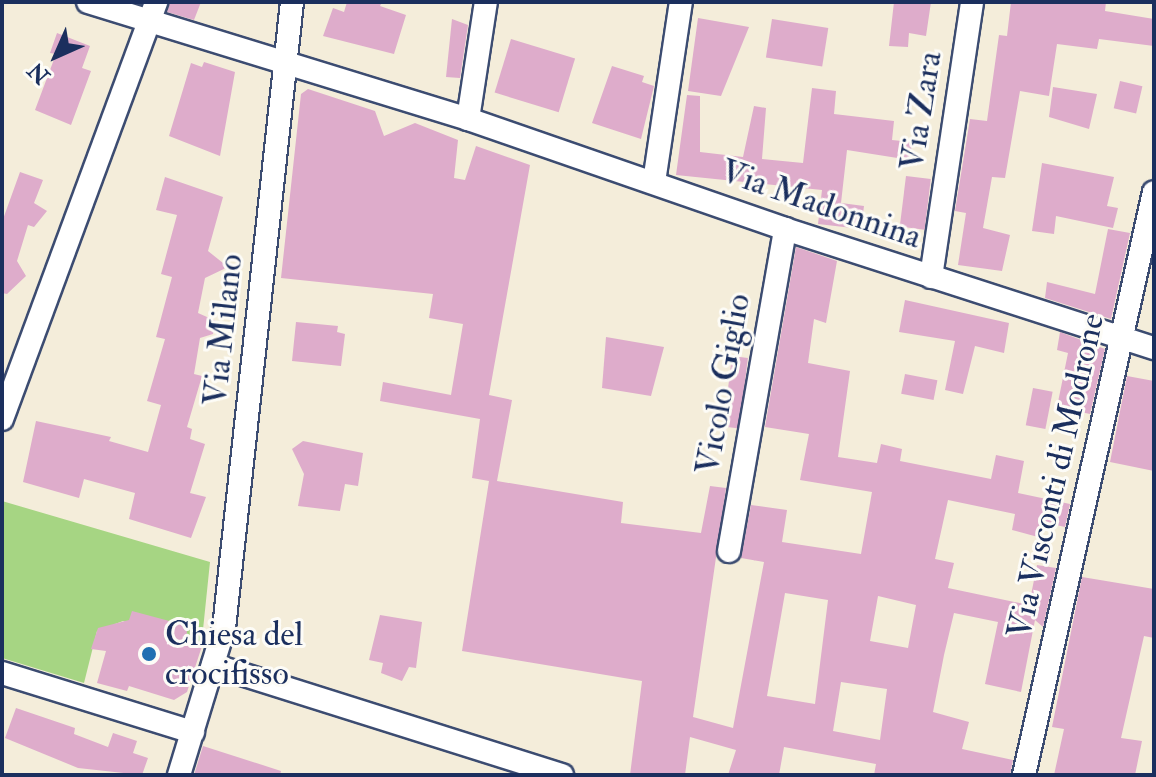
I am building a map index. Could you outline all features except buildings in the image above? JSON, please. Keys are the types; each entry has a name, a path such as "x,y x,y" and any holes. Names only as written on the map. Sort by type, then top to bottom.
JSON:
{"street":[{"name":"Via Madonnina","path":"88,2 152,12 286,62 468,119 785,229 1154,348"},
{"name":"Via Milano","path":"179,775 224,628 292,2"},
{"path":"468,119 486,2"},
{"path":"654,182 681,2"},
{"name":"Via Zara","path":"931,277 972,2"},
{"path":"2,419 152,12"},
{"name":"Via Visconti di Modrone","path":"1024,775 1154,192"},
{"name":"Vicolo Giglio","path":"729,551 785,229"},
{"path":"213,665 559,775"},
{"path":"2,673 193,732"}],"green space":[{"path":"2,501 210,562 201,649 123,621 97,631 84,683 2,658"}],"place":[{"name":"Chiesa del crocifisso","path":"149,654"}]}
